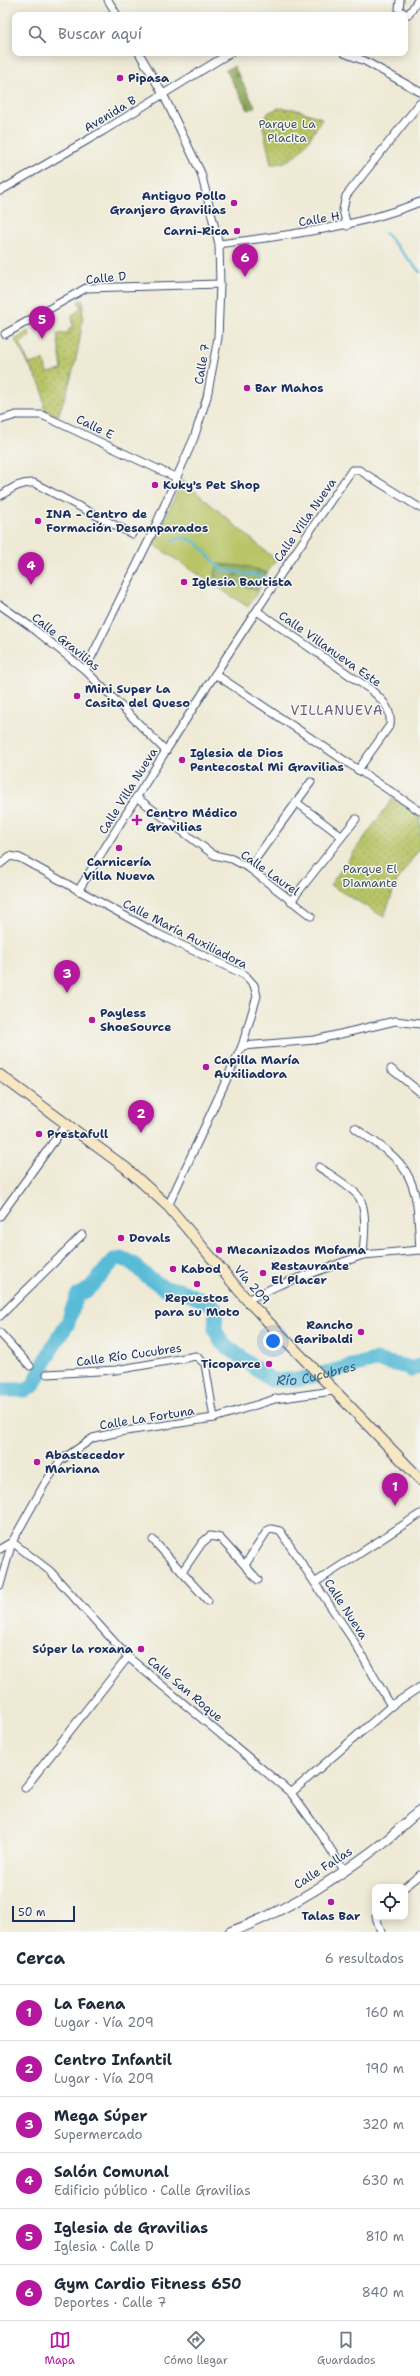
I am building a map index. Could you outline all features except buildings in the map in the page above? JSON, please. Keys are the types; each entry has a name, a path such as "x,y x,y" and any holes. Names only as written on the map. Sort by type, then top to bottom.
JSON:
{"main road":[{"name":"Vía 209","path":"0,1075 126,1168 168,1206 247,1300 330,1388 420,1479"}],"street":[{"path":"108,0 115,12"},
{"path":"400,0 400,10 403,12"},
{"path":"408,14 418,0"},
{"name":"Calle 7","path":"85,670 177,478 194,438 207,398 218,338 220,284 219,244 201,173 164,94 141,56"},
{"name":"Avenida B","path":"0,191 225,56"},
{"path":"352,56 365,61 420,92"},
{"path":"347,226 343,210 346,196 420,103"},
{"name":"Calle H","path":"219,244 347,226 387,216 420,202"},
{"name":"Calle D","path":"5,334 86,288 220,284"},
{"name":"Calle E","path":"0,420 16,415 42,415 177,478"},
{"name":"Calle Villa Nueva","path":"78,891 215,674 352,470 359,470 420,508"},
{"path":"0,496 24,483 34,483 132,534"},
{"name":"Calle Gravilias","path":"0,605 30,626 85,670 166,751"},
{"name":"Calle Villanueva Este","path":"257,611 371,690 386,705 389,711 390,725 358,770"},
{"path":"215,674 358,770 419,807"},
{"path":"249,868 311,782"},
{"name":"Calle Laurel","path":"136,797 214,855 232,859 249,868 311,916"},
{"path":"296,802 341,836"},
{"path":"291,901 356,819"},
{"name":"Calle María Auxiliadora","path":"0,864 10,856 20,858 156,933 245,975 254,985 257,996 242,1046 168,1206"},
{"path":"242,1046 315,1040 395,1021 420,1024"},
{"path":"391,1069 420,1092"},
{"path":"0,1216 67,1123"},
{"path":"247,1300 279,1285 364,1256 420,1250 416,1202 406,1171 386,1151 355,1128"},
{"path":"319,1167 358,1195 363,1209 364,1256"},
{"path":"0,1316 82,1235"},
{"path":"0,1334 30,1366"},
{"name":"Calle Río Cucubres","path":"47,1374 116,1370 196,1356 205,1364 214,1418"},
{"name":"Calle La Fortuna","path":"0,1585 12,1542 60,1461 74,1449 93,1438 119,1432 214,1418 275,1399 330,1388"},
{"path":"316,1582 420,1514"},
{"name":"Calle Nueva","path":"245,1565 267,1531 276,1529 280,1531 354,1640 391,1706"},
{"path":"182,1572 202,1543 210,1536 220,1538 258,1580"},
{"path":"153,1540 208,1601"},
{"path":"0,1549 12,1542"},
{"name":"Calle San Roque","path":"12,1542 50,1571 128,1657 291,1793 319,1831 344,1870"},
{"path":"25,1788 128,1657"},
{"path":"291,1793 391,1706 420,1687"},
{"name":"Calle Fallas","path":"230,1932 260,1921 344,1870 389,1839 420,1811"},
{"path":"408,1885 419,1878"},
{"path":"377,1920 381,1932"}],"green space":[{"path":"234,66 255,107 248,110 226,70"},
{"name":"Parque La Placita","path":"279,108 294,109 322,118 302,149 288,160 271,164 262,122 269,112"},
{"path":"83,300 81,330 76,360 58,416 44,410 41,386 15,340 28,331 31,336 20,342 29,364 44,360 47,373 62,370 57,333 69,333 69,328 73,327 72,316 81,307 78,301"},
{"path":"182,480 276,560 267,573 249,567 239,583 258,591 248,607 154,545"},
{"path":"218,564 249,567 267,573 258,591 239,583 236,585 220,585 214,576"},
{"name":"Parque El Diamante","path":"393,798 420,817 420,848 397,881 384,917 330,885"}],"waterway":[{"path":"385,233 420,272"},
{"path":"173,541 182,537 196,542 221,569 265,577"},
{"name":"Río Cucubres","path":"0,1390 25,1390 33,1386 54,1344 67,1325 77,1296 90,1288 114,1260 121,1258 132,1263 145,1275 164,1288 179,1290 212,1304 216,1311 215,1329 221,1342 271,1380 298,1380 375,1360 408,1367 411,1370 420,1365"}],"place":[{"name":"Pipasa","path":"120,78"},
{"name":"Antiguo Pollo Granjero Gravilias","path":"234,203"},
{"name":"Carni-Rica","path":"237,231"},
{"name":"Gym Cardio Fitness 650","path":"245,277"},
{"name":"Iglesia de Gravilias","path":"42,339"},
{"name":"Bar Mahos","path":"247,388"},
{"name":"Kuky's Pet Shop","path":"155,485"},
{"name":"INA - Centro de Formación Desamparados","path":"38,521"},
{"name":"Iglesia Bautista","path":"184,582"},
{"name":"Salón Comunal","path":"31,585"},
{"name":"Mini Super La Casita del Queso","path":"77,696"},
{"name":"Iglesia de Dios Pentecostal Mi Gravilias","path":"182,760"},
{"name":"Centro Médico Gravilias","path":"137,820"},
{"name":"Carnicería Villa Nueva","path":"119,848"},
{"name":"Mega Súper","path":"67,993"},
{"name":"Payless ShoeSource","path":"92,1020"},
{"name":"Capilla María Auxiliadora","path":"206,1067"},
{"name":"Centro Infantil","path":"141,1133"},
{"name":"Prestafull","path":"39,1134"},
{"name":"Dovals","path":"121,1238"},
{"name":"Mecanizados Mofama","path":"219,1250"},
{"name":"Kabod","path":"173,1269"},
{"name":"Restaurante El Placer","path":"263,1273"},
{"name":"Repuestos para su Moto","path":"197,1284"},
{"name":"Rancho Garibaldi","path":"361,1332"},
{"name":"Ticoparce","path":"269,1364"},
{"name":"Abastecedor Mariana","path":"37,1462"},
{"name":"La Faena","path":"395,1506"},
{"name":"Súper la roxana","path":"141,1649"},
{"name":"Talas Bar","path":"331,1902"}],"district":[{"name":"VILLANUEVA","path":"337,710"}]}
